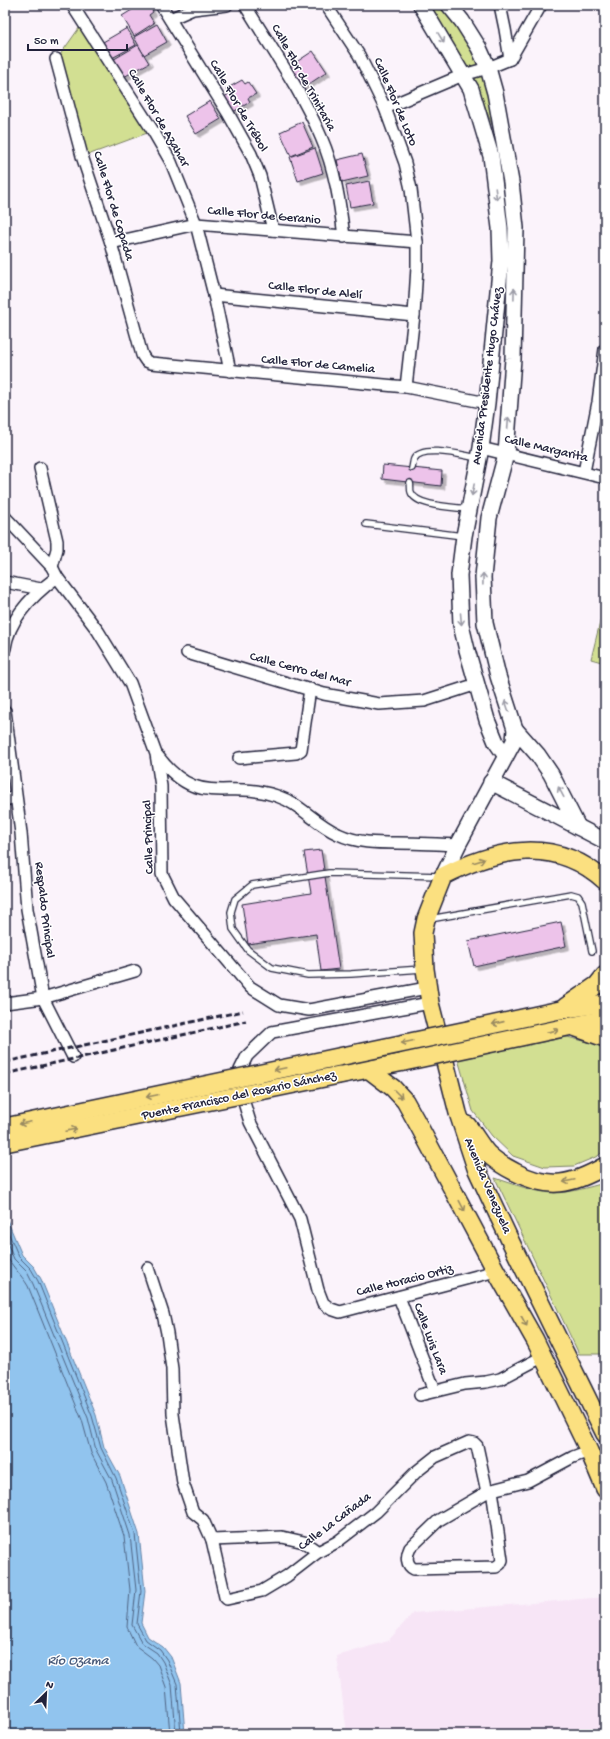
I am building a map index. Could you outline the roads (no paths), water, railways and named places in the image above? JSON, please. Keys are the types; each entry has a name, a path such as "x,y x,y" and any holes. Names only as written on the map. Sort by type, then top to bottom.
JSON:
{"main road":[{"name":"Avenida Presidente Hugo Chávez","path":"421,5 471,89 491,156 500,228 501,261 487,403 480,453 464,536 459,575 461,625 487,720 496,742 505,755"},
{"name":"Avenida Presidente Hugo Chávez","path":"449,5 462,21 479,48 488,68 495,93 511,182 516,228 513,359 506,454 489,518 483,577 485,623 498,676 515,729"},
{"path":"443,876 514,740 515,729"},
{"path":"515,729 538,755 551,774 578,827"},
{"path":"491,782 605,841"},
{"path":"443,876 459,868 492,857 512,852 533,850 554,853 575,860 592,870 605,881"},
{"name":"Avenida Venezuela","path":"443,876 426,919 423,933 424,968 428,996 458,1113 476,1168 605,1434"},
{"path":"560,1010 597,985 605,975"},
{"name":"Puente Francisco del Rosario Sánchez","path":"5,1127 526,1017 605,1003"},
{"path":"526,1017 527,1036"},
{"name":"Puente Francisco del Rosario Sánchez","path":"5,1144 605,1019"},
{"path":"572,1027 605,1038"},
{"path":"368,1069 392,1088 405,1101 542,1357 589,1451 605,1489"},
{"path":"458,1113 486,1152 496,1161 520,1175 537,1182 543,1184 561,1183 578,1179 605,1166"}],"street":[{"name":"Calle Flor de Azahar","path":"72,5 171,162 196,224 214,295 230,371"},
{"name":"Calle Flor de Trébol","path":"161,5 251,154 260,176 273,230"},
{"path":"170,19 193,9 226,5"},
{"name":"Calle Flor de Trinitaria","path":"245,5 291,81 321,136 339,194 344,237"},
{"name":"Calle Flor de Loto","path":"326,5 359,55 385,108 405,163 411,189 417,242 417,267 414,315 406,387"},
{"path":"500,5 510,59"},
{"path":"385,108 463,74 488,68 510,59 541,5"},
{"name":"Calle Flor de Copada","path":"56,59 82,156 111,243 142,355 146,361"},
{"name":"Calle Flor de Geranio","path":"111,243 196,224 417,242"},
{"name":"Calle Flor de Alelí","path":"214,295 414,315"},
{"path":"584,472 602,403 605,349"},
{"name":"Calle Flor de Camelia","path":"146,361 151,363 230,371 406,387 487,403"},
{"name":"Calle Margarita","path":"480,453 506,454 605,478"},
{"path":"5,648 6,638 17,616 55,572 57,542 40,468"},
{"name":"Calle Principal","path":"5,517 55,572 98,631 130,682 156,754 161,786 162,874 174,898 250,986 279,1005 309,1010 428,996"},
{"path":"5,582 41,589"},
{"name":"Calle Cerro del Mar","path":"187,653 324,694 380,704 424,701 477,684"},
{"path":"240,758 296,753 301,750 310,689"},
{"name":"Respaldo Principal","path":"5,711 10,798 21,833 27,909 43,998 73,1057"},
{"path":"156,754 173,774 193,786 215,791 249,791 276,796 302,808 333,832 352,840 372,843 458,845"},
{"path":"5,1003 43,998 135,971"},
{"name":"Calle Horacio Ortiz","path":"428,996 272,1032 247,1056 240,1070 242,1096 250,1122 300,1219 318,1290 323,1303 331,1309 340,1312 496,1271"},
{"path":"148,1268 163,1314 167,1333 172,1369 173,1414 183,1483 192,1512 203,1520 212,1540 282,1537 304,1542 318,1552"},
{"name":"Calle Luis Lara","path":"399,1297 435,1391"},
{"name":"Calle Luis Lara","path":"420,1395 465,1384 500,1379 542,1357"},
{"name":"Calle La Cañada","path":"212,1540 223,1594 227,1599 262,1591 288,1576 318,1552 337,1542 376,1512 416,1472 435,1457 469,1442 477,1446 489,1491"},
{"path":"489,1491 502,1560 500,1564 496,1567 414,1569 411,1567 408,1563 407,1552 439,1520 489,1491 528,1481 573,1457 589,1451"}],"lane":[{"path":"412,468 414,459 418,454 428,451 480,453"},
{"path":"410,482 411,492 416,499 426,503 469,510"},
{"path":"366,524 464,536"},
{"path":"424,968 308,976 272,968 248,950 233,929 231,912 235,899 252,885 329,873 443,876"},
{"path":"426,919 571,894 578,896 582,902 592,951"}],"water":[{"name":"Río Ozama","path":"5,1215 22,1255 34,1267 41,1279 96,1415 104,1447 120,1476 139,1534 145,1591 141,1623 148,1637 163,1647 171,1657 181,1683 185,1734 5,1734"}],"railway":[{"path":"5,1062 243,1011"},
{"path":"5,1074 246,1021"}]}
